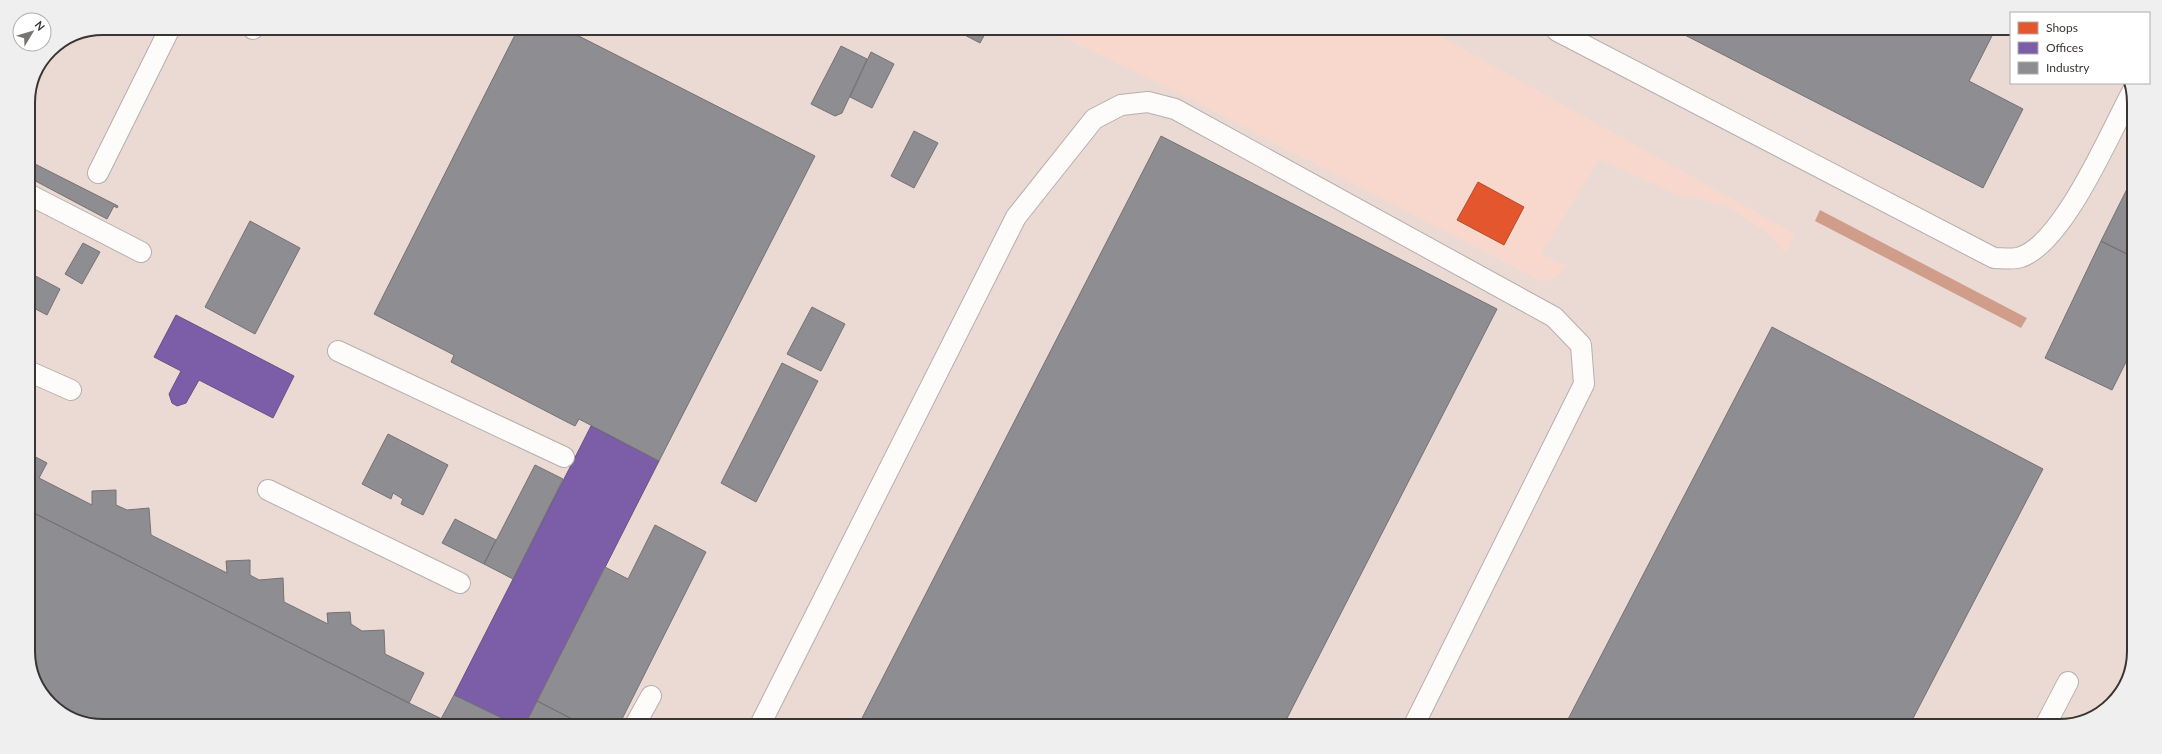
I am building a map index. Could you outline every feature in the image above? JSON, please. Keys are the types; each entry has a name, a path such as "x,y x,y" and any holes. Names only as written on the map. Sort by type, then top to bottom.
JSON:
{"lane":[{"path":"98,172 166,35"},
{"path":"1565,35 1994,258 2021,258 2046,240 2070,210 2127,102"},
{"path":"763,719 1016,217 1094,118 1120,105 1148,102 1175,109 1554,317 1581,345 1584,384 1417,719"},
{"path":"35,197 141,252"},
{"path":"338,351 564,457"},
{"path":"35,374 71,390"},
{"path":"268,490 460,583"},
{"path":"2049,719 2068,682"},
{"path":"638,719 651,696"}],"shaded area":[{"path":"103,35 1060,35 1169,87 1197,35 2010,35 2010,84 2124,84 2127,99 2127,651 2126,664 2118,685 2107,699 2089,712 2059,719 103,719 73,712 55,699 44,685 36,664 35,655 35,103 36,90 40,77 55,55 65,47 77,40 90,36"},
{"path":"1059,35 1440,35 1445,39 1795,234 1786,253 1767,232 1726,206 1674,193 1599,159 1541,254 1567,266 1557,276 1543,282 1169,88"},
{"path":"1820,210 2027,318 2021,328 1815,221"}],"building: Shops":[{"path":"1478,182 1524,207 1504,245 1457,220"}],"building: Offices":[{"path":"176,315 294,376 273,418 199,380 186,403 177,406 172,403 169,394 181,371 154,357"},
{"path":"591,426 659,461 528,719 504,719 454,695"}],"building: Industry":[{"path":"515,35 577,35 815,156 659,461 579,419 575,426 567,422 451,362 454,355 374,314"},
{"path":"965,35 984,35 980,43"},
{"path":"1685,35 1992,35 1969,81 2023,109 1983,188"},
{"path":"841,46 867,59 842,113 835,116 811,104"},
{"path":"871,52 894,64 872,108 850,97"},
{"path":"914,131 938,143 914,188 891,176"},
{"path":"1161,136 1497,309 1287,719 862,719"},
{"path":"35,164 118,206 117,208 114,206 107,219 35,181"},
{"path":"2127,189 2127,254 2101,241"},
{"path":"250,221 300,248 255,334 205,307"},
{"path":"2101,241 2127,254 2127,360 2112,390 2045,358"},
{"path":"83,243 100,252 82,284 65,274"},
{"path":"35,276 60,289 47,315 35,309"},
{"path":"812,307 845,324 821,371 787,354"},
{"path":"1772,327 2043,469 1913,719 1568,719"},
{"path":"782,363 818,381 756,502 721,483"},
{"path":"388,434 448,465 423,515 401,504 403,499 393,493 391,499 362,484"},
{"path":"35,457 47,463 39,478 92,505 92,491 116,490 116,505 127,510 149,508 151,535 227,573 226,561 250,560 250,575 259,580 283,578 284,602 328,624 327,613 350,612 351,624 362,631 384,630 385,654 424,673 409,703 35,514"},
{"path":"535,465 563,479 513,579 484,564"},
{"path":"35,514 442,719 103,719 73,712 55,699 49,692 44,685 36,664"},
{"path":"455,519 496,540 484,564 442,543"},
{"path":"655,525 706,552 622,719 572,719 537,701 605,567 628,579"},
{"path":"454,695 504,719 441,719"},
{"path":"537,701 572,719 528,719"}]}
